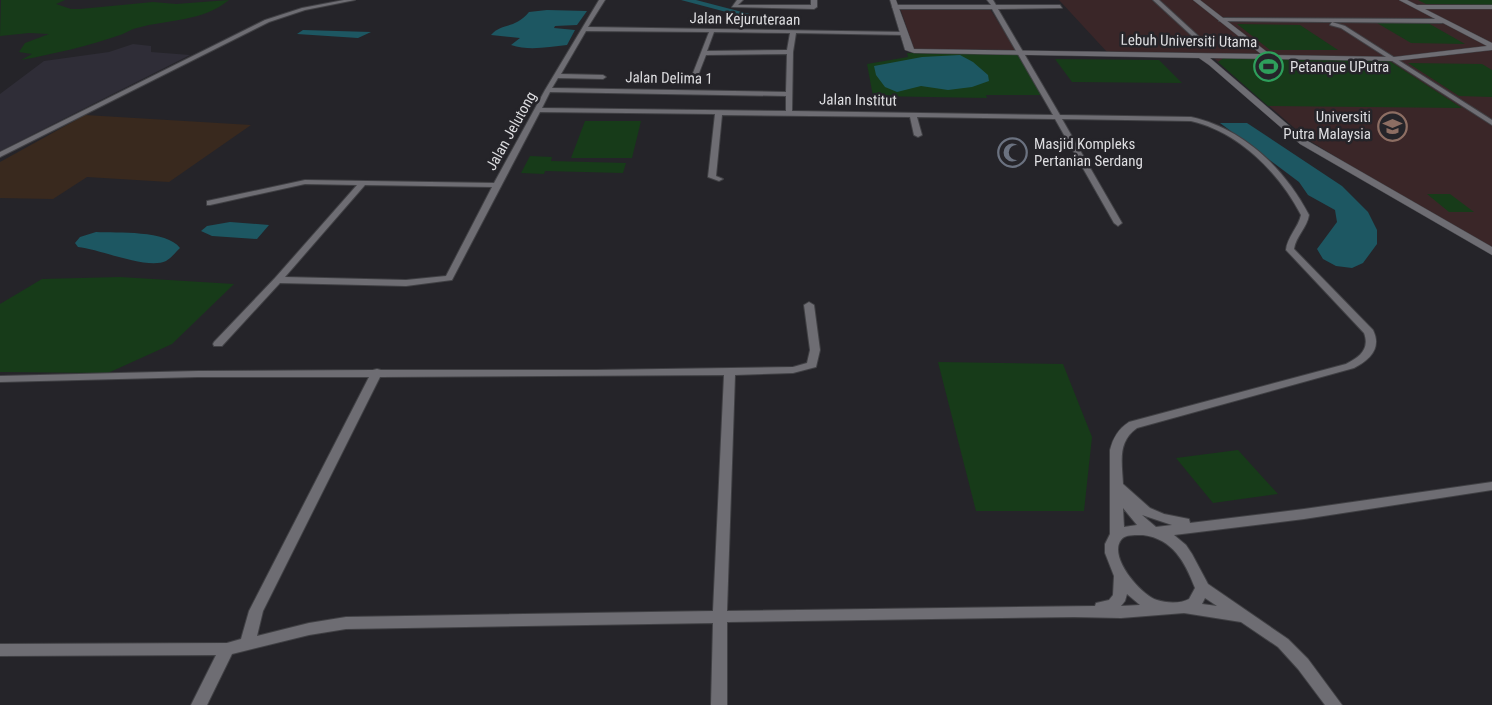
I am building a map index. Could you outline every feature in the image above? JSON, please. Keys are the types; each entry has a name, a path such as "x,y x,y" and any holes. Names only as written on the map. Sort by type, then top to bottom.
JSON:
{"street":[{"path":"0,155 267,21 304,9 352,0"},
{"name":"Jalan Jelutong","path":"278,280 406,283 449,278 548,90 602,0"},
{"path":"740,0 734,6 809,7 814,6 814,0"},
{"path":"1055,1 991,0 1119,223"},
{"path":"1156,0 1205,45"},
{"path":"1196,0 1271,56"},
{"path":"1402,0 1492,47"},
{"path":"1021,52 911,51 894,3 1060,7"},
{"path":"1414,7 1492,7"},
{"path":"1221,20 1442,21"},
{"path":"1317,20 1343,27 1492,123"},
{"path":"1343,27 1347,20"},
{"name":"Jalan Kejuruteraan","path":"586,29 904,33"},
{"path":"696,73 712,31"},
{"path":"789,112 790,52 793,32"},
{"name":"Lebuh Universiti Utama","path":"1100,54 1394,59 1492,47"},
{"path":"704,53 790,52"},
{"name":"Lebuh Universiti Utama","path":"1021,52 1180,56 1204,59 1271,56"},
{"path":"1154,54 1204,59 1237,55"},
{"path":"1204,59 1303,142 1492,252"},
{"path":"557,76 603,77"},
{"name":"Jalan Delima 1","path":"548,90 650,101 693,92 790,94"},
{"path":"687,111 693,92"},
{"name":"Jalan Institut","path":"538,110 650,101 687,111 1179,118 1201,120 1213,124 1253,151 1277,175 1305,215 1305,221 1289,247 1369,332 1372,343 1370,354 1350,366 1133,425 1119,438 1116,450 1116,485"},
{"path":"719,112 712,177 719,179"},
{"path":"913,114 918,135"},
{"path":"210,204 296,183 496,185"},
{"path":"218,344 363,183"},
{"path":"0,379 377,372 567,373 793,370 812,365 816,350 809,305"},
{"path":"247,644 256,610 377,372"},
{"path":"719,705 720,616 730,372"},
{"path":"1116,485 1139,509 1151,516 1165,520 1229,522"},
{"path":"1116,485 1129,510 1155,531 1174,540 1182,549 1202,588 1283,643 1303,664 1335,705"},
{"path":"1116,485 1117,536 1112,552 1122,576 1134,593 1148,603 1168,608"},
{"path":"1117,536 1135,530 1155,531 1304,514 1492,486"},
{"path":"1182,549 1186,535 1193,526"},
{"path":"1074,611 1113,605 1120,597 1122,576"},
{"path":"1184,608 1195,603 1202,588"},
{"path":"0,650 227,649 309,629 346,623 1121,612 1168,608 1215,611 1251,620"},
{"path":"199,705 227,649"}],"shaded area":[{"name":"Universiti Putra Malaysia","path":"1059,0 1492,0 1492,249 1307,139 1208,53 1107,52"},
{"path":"900,8 990,9 1016,50 914,49"},
{"path":"133,44 151,46 151,52 190,55 0,151 0,94 44,61 109,52"},
{"path":"85,115 251,125 169,182 87,177 53,199 0,198 0,162"}],"green space":[{"path":"1,0 65,0 56,4 71,9 80,9 153,2 176,4 229,0 219,7 196,16 149,25 83,46 21,60 32,54 19,52 25,43 49,34 29,33 0,36"},
{"path":"1418,0 1492,0 1492,5 1426,4"},
{"path":"1377,23 1428,23 1465,44 1411,43"},
{"path":"1237,24 1300,25 1338,50 1270,50"},
{"path":"907,53 1019,54 1044,95 986,95 987,98 873,96 867,64 908,57"},
{"path":"1225,57 1388,60 1462,108 1268,106 1218,62"},
{"path":"1055,59 1159,60 1182,83 1072,82"},
{"path":"1408,63 1482,64 1492,70 1492,97 1459,96"},
{"path":"585,121 641,121 632,158 571,158"},
{"path":"530,156 552,157 551,161 626,163 623,173 545,171 544,174 521,173"},
{"path":"1427,194 1450,194 1474,212 1449,212"},
{"path":"120,277 234,284 172,344 108,373 0,372 0,304 42,279"},
{"path":"938,362 1063,364 1092,437 1084,511 976,511"},
{"path":"1238,450 1278,494 1213,503 1176,458"}],"water":[{"path":"587,11 577,25 555,26 554,28 575,30 567,45 525,48 511,45 520,38 491,35 499,28 524,18 529,12"},
{"path":"303,30 371,32 358,38 297,34"},
{"path":"960,55 973,62 988,75 989,81 972,87 948,90 921,86 897,92 885,87 876,75 874,66 922,57"},
{"path":"1220,123 1247,123 1342,186 1368,212 1377,230 1377,244 1363,263 1352,268 1336,266 1323,259 1317,249 1337,222 1335,210 1308,195 1299,182"},
{"path":"230,222 269,225 257,239 212,236 201,231 207,226"},
{"path":"96,232 153,235 174,242 180,248 166,261 147,263 78,247 75,243 80,237"}],"waterway":[{"path":"685,0 783,24"}],"place":[{"name":"Petanque UPutra","path":"1269,67"},
{"name":"Universiti Putra Malaysia","path":"1392,126"},
{"name":"Masjid Kompleks Pertanian Serdang","path":"1013,153"}]}
